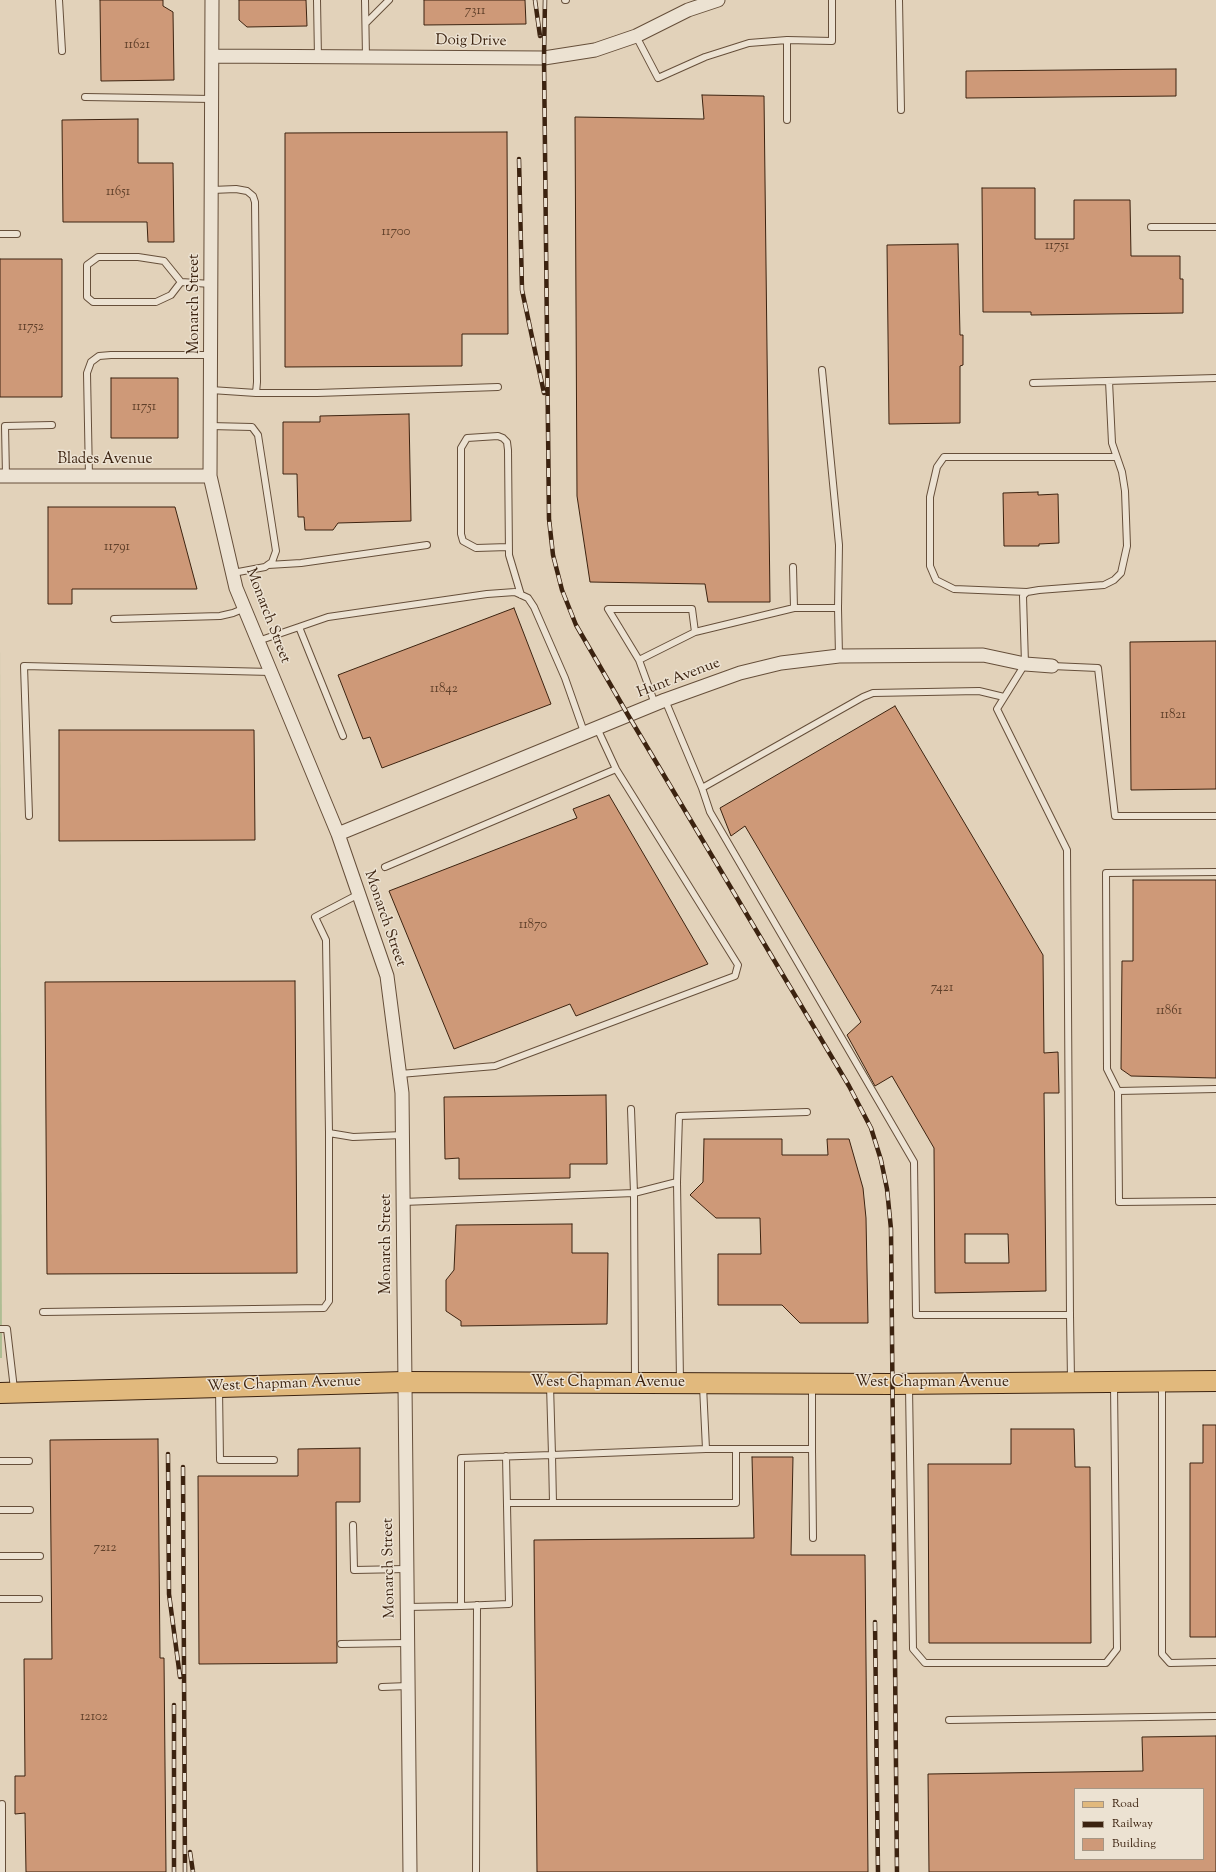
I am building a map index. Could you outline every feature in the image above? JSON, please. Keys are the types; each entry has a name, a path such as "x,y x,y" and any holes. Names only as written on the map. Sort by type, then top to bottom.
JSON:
{"main road":[{"name":"West Chapman Avenue","path":"7,1393 404,1382 909,1384 1216,1381"}],"street":[{"name":"Monarch Street","path":"212,0 213,56 210,476 236,588 338,834 387,976 400,1074 403,1135 404,1382 410,1872"},
{"name":"Doig Drive","path":"213,56 318,58 366,56 544,58 595,50 636,36 688,10 718,0"},
{"name":"Blades Avenue","path":"3,476 210,476"},
{"name":"Hunt Avenue","path":"338,834 660,702 740,673 781,663 839,656 983,655 1025,664 1052,666"}],"lane":[{"path":"59,0 62,51"},
{"path":"317,0 318,58"},
{"path":"365,0 366,56"},
{"path":"366,23 388,0"},
{"path":"636,36 658,78 705,57 749,43 786,40 832,41 832,0"},
{"path":"899,0 901,110"},
{"path":"786,40 787,120"},
{"path":"85,97 212,99"},
{"path":"212,190 236,189 247,191 253,196 255,202 256,392"},
{"path":"1151,228 1216,227"},
{"path":"0,234 17,234"},
{"path":"182,282 171,295 156,302 93,302 87,297 87,265 98,257 138,257 164,261 182,282 211,284"},
{"path":"89,477 87,373 91,362 99,356 111,355 211,355"},
{"path":"822,370 839,545 839,656"},
{"path":"1033,383 1216,378"},
{"path":"1109,380 1112,443 1122,472 1125,491 1127,546 1121,573 1114,580 1104,585 1076,586 1027,592 954,589 936,580 930,566 930,497 937,467 944,457 1116,457"},
{"path":"211,390 317,392 498,387"},
{"path":"3,476 2,426 52,425"},
{"path":"210,426 252,427 258,435 276,551 272,562 254,570 233,573"},
{"path":"508,548 476,548 463,541 461,534 461,448 467,438 498,436 507,442 508,548 521,595"},
{"path":"268,564 301,563 427,545"},
{"path":"794,567 794,608"},
{"path":"258,641 328,617 487,594 515,592 528,598 534,607 565,678 591,730 738,966 736,976 495,1066 400,1074"},
{"path":"1027,592 1022,596 1025,664 997,709 1067,850 1071,1382"},
{"path":"114,618 220,616 245,608"},
{"path":"639,660 695,632 794,608 838,608"},
{"path":"695,632 692,609 608,609 639,660 702,788 710,812 914,1162 916,1315 1070,1315"},
{"path":"299,627 342,736"},
{"path":"29,816 24,666 271,672"},
{"path":"1052,666 1098,668 1115,816 1216,816"},
{"path":"702,788 863,696 873,693 979,691 1004,697"},
{"path":"385,868 616,769"},
{"path":"1216,872 1106,873 1108,1069 1118,1091 1119,1202 1216,1201"},
{"path":"42,1312 324,1308 329,1301 329,1133 326,940 315,917 359,894"},
{"path":"1118,1091 1216,1089"},
{"path":"631,1109 634,1192 635,1383"},
{"path":"680,1383 678,1182 679,1116 807,1112"},
{"path":"329,1133 353,1137 403,1135"},
{"path":"403,1202 634,1192 678,1182"},
{"path":"0,1329 7,1329 7,1393"},
{"path":"909,1384 913,1649 925,1663 1106,1663 1117,1649 1114,1382"},
{"path":"1162,1382 1162,1654 1170,1663 1216,1662"},
{"path":"550,1383 553,1503"},
{"path":"703,1383 706,1449"},
{"path":"812,1384 813,1538"},
{"path":"219,1387 220,1460 274,1460"},
{"path":"461,1606 461,1458 706,1449 812,1449"},
{"path":"507,1503 736,1503 736,1449"},
{"path":"407,1607 509,1604 506,1456"},
{"path":"0,1461 29,1461"},
{"path":"0,1510 30,1510"},
{"path":"352,1525 354,1570 406,1569"},
{"path":"0,1556 40,1556"},
{"path":"0,1599 39,1599"},
{"path":"476,1872 477,1606"},
{"path":"341,1644 407,1643"},
{"path":"382,1687 408,1686"},
{"path":"949,1720 1216,1716"},
{"path":"2,1804 2,1872"}],"green space":[{"path":"0,641 2,1358 0,1358"}],"building":[{"path":"100,0 163,0 163,6 173,12 174,80 101,81"},
{"path":"239,0 306,0 307,26 247,27 239,20"},
{"path":"424,0 525,0 526,24 424,25"},
{"path":"1176,69 1176,96 966,98 966,71"},
{"path":"702,95 764,96 770,602 708,602 705,584 590,582 577,496 575,117 704,119"},
{"path":"138,119 138,163 173,163 174,242 148,242 147,222 63,222 62,120"},
{"path":"507,132 508,334 462,334 462,366 285,367 285,133"},
{"path":"982,188 1035,188 1035,239 1074,239 1074,200 1130,200 1131,256 1180,256 1180,279 1183,279 1183,313 1031,315 1031,312 983,312"},
{"path":"958,244 960,335 963,335 963,365 960,366 960,423 889,424 887,245"},
{"path":"0,259 62,259 62,397 0,397"},
{"path":"111,378 178,378 178,438 111,438"},
{"path":"409,414 411,521 338,523 333,530 305,530 304,517 298,517 297,474 283,474 283,422 320,422 320,416"},
{"path":"1038,492 1038,495 1058,494 1059,543 1039,544 1039,546 1004,546 1003,493"},
{"path":"48,507 175,507 197,589 72,589 72,604 48,604"},
{"path":"514,608 551,704 382,768 370,737 363,739 338,675"},
{"path":"1216,641 1216,789 1131,790 1130,642"},
{"path":"895,706 1043,955 1044,1053 1058,1052 1059,1093 1044,1093 1046,1291 935,1293 934,1148 892,1076 875,1086 847,1035 861,1022 745,826 731,836 720,808","holes":["965,1234 1008,1234 1009,1263 965,1263"]},
{"path":"59,730 254,730 255,840 59,841"},
{"path":"609,795 708,964 576,1016 570,1004 454,1049 389,891 577,818 573,809"},
{"path":"1133,880 1216,880 1216,1078 1131,1076 1121,1069 1122,961 1133,961"},
{"path":"295,981 297,1273 47,1274 45,982"},
{"path":"606,1095 607,1164 570,1164 570,1178 459,1179 459,1158 445,1159 444,1097"},
{"path":"704,1139 782,1139 782,1155 828,1155 827,1139 849,1139 863,1188 866,1218 868,1323 800,1323 782,1305 718,1305 718,1254 761,1254 760,1218 716,1218 690,1195 703,1182"},
{"path":"572,1224 572,1253 608,1253 607,1324 461,1326 461,1321 446,1311 446,1280 454,1270 456,1225"},
{"path":"1203,1425 1216,1425 1216,1637 1190,1637 1190,1463 1203,1463"},
{"path":"1011,1429 1074,1429 1075,1467 1090,1467 1091,1643 929,1643 928,1464 1011,1464"},
{"path":"158,1439 160,1658 164,1658 166,1872 26,1872 25,1813 15,1814 15,1776 25,1776 24,1659 52,1659 50,1440"},
{"path":"360,1448 360,1502 336,1502 337,1663 199,1664 198,1476 298,1476 298,1449"},
{"path":"752,1457 793,1457 791,1555 865,1555 868,1872 537,1872 534,1540 754,1538"},
{"path":"1216,1736 1216,1872 929,1872 928,1774 1143,1771 1142,1737"}],"railway":[{"path":"535,0 540,36"},
{"path":"545,0 544,58 549,519 553,555 562,590 576,625 628,715 849,1086 871,1128 881,1160 887,1189 891,1229 897,1872"},
{"path":"519,159 522,290 544,393"},
{"path":"168,1454 169,1594 180,1677"},
{"path":"183,1467 185,1872"},
{"path":"875,1622 878,1872"},
{"path":"174,1705 174,1872"},
{"path":"190,1852 193,1872"}]}
